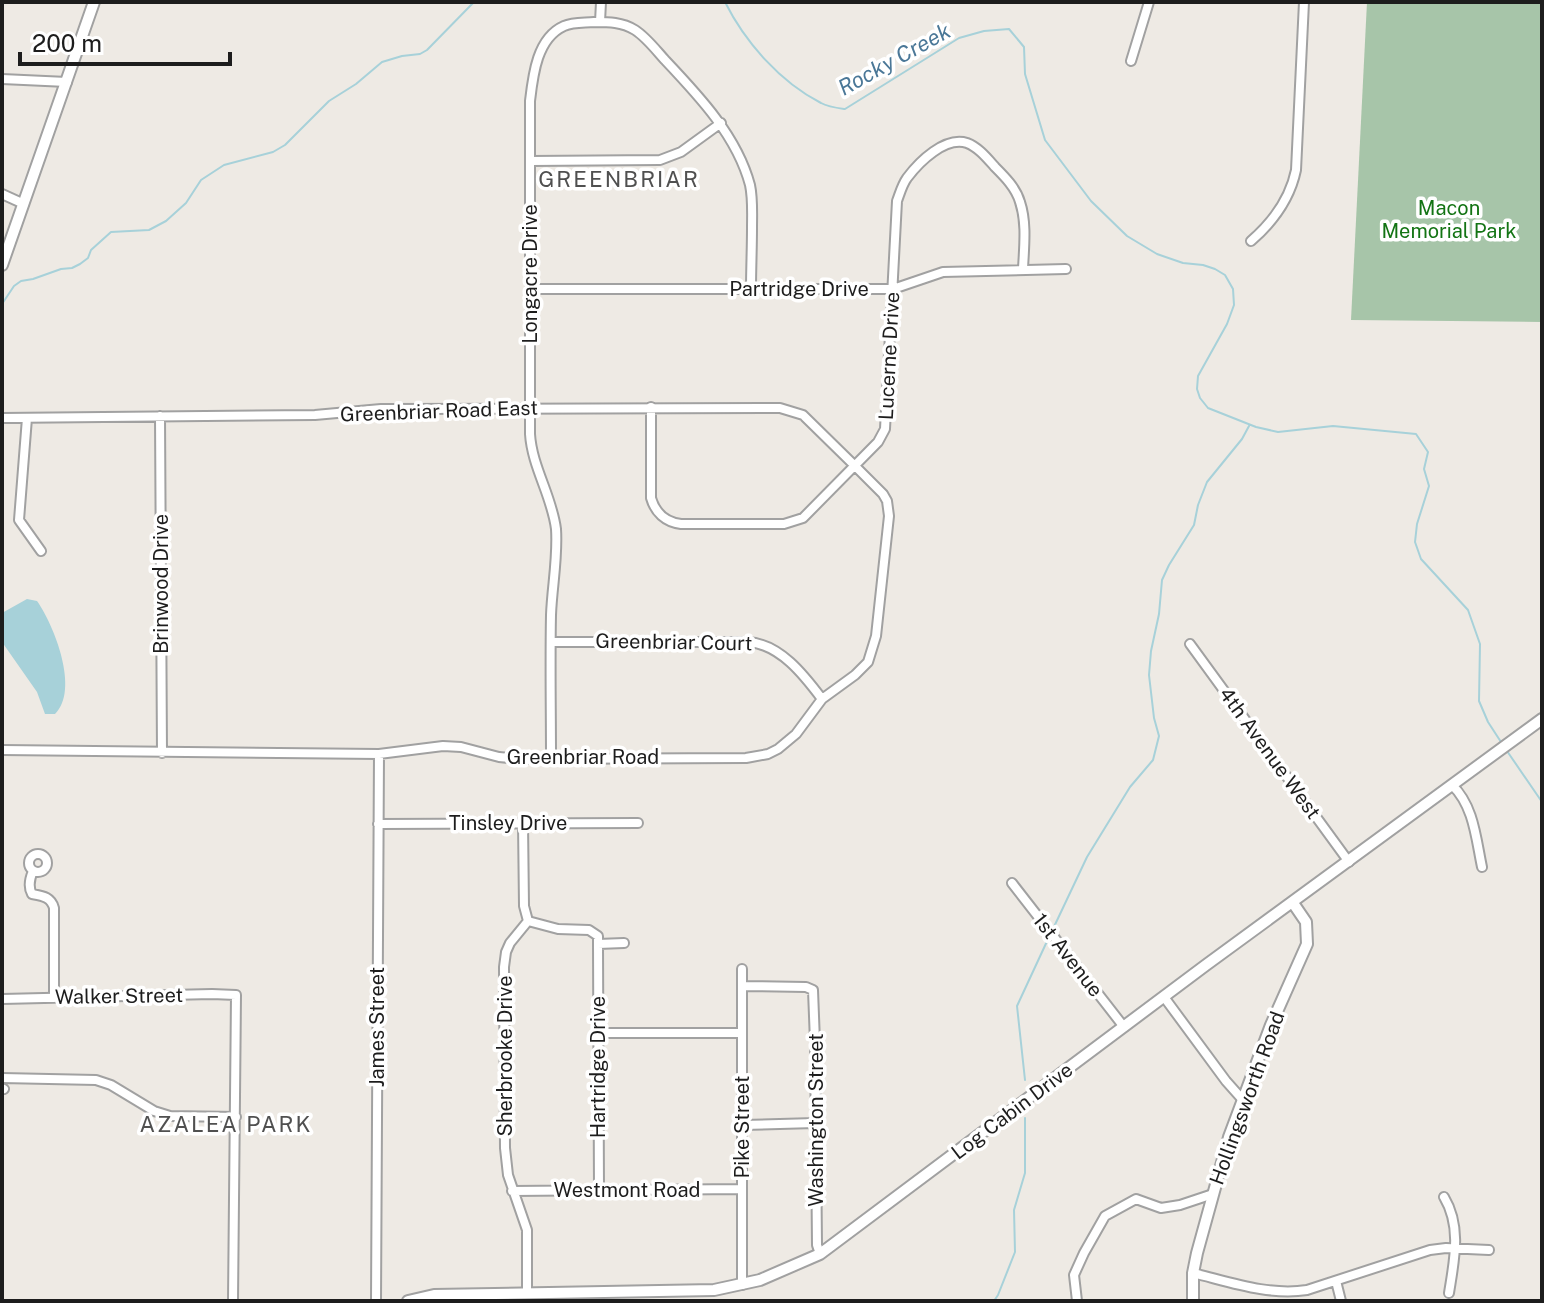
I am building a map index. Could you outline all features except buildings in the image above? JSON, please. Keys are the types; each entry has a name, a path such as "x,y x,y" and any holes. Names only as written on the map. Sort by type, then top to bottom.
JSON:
{"street":[{"path":"2,265 94,2"},
{"path":"600,22 601,2"},
{"path":"1131,61 1149,2"},
{"path":"1251,241 1284,205 1296,170 1304,2"},
{"name":"Longacre Drive","path":"551,758 552,598 556,539 549,499 531,445 530,101 543,46 554,32 576,23 600,22 623,24 637,31 721,123 750,186 751,289"},
{"path":"2,79 67,82"},
{"path":"530,161 660,160 681,152 721,123"},
{"name":"Lucerne Drive","path":"651,407 651,498 660,515 674,523 796,522 878,442 885,429 897,201 907,177 940,147 951,142 965,142 976,148 996,168 1020,201 1023,269"},
{"path":"2,194 24,204"},
{"name":"Partridge Drive","path":"530,289 893,289 943,272 1066,269"},
{"name":"Greenbriar Road East","path":"2,418 315,415 381,409 768,407 803,415 854,465"},
{"name":"Brinwood Drive","path":"160,416 162,753"},
{"path":"27,418 19,520 41,551"},
{"name":"Greenbriar Road","path":"2,750 379,754 443,746 461,747 499,757 746,758 768,754 796,734 822,699 868,662 876,636 889,507 883,494 854,465"},
{"name":"Greenbriar Court","path":"551,642 765,644 795,667 822,699"},
{"name":"4th Avenue West","path":"1190,644 1349,862"},
{"name":"Log Cabin Drive","path":"408,1301 434,1295 698,1292 742,1285 781,1273 820,1254 1542,719"},
{"name":"James Street","path":"376,1301 379,754"},
{"path":"1452,785 1471,813 1482,867"},
{"path":"523,823 524,906 528,921 558,929 589,930 598,936 598,944 624,943"},
{"name":"Tinsley Drive","path":"378,824 638,823"},
{"path":"33,871 30,878 32,894 48,898 54,908 54,998"},
{"name":"1st Avenue","path":"1012,883 1124,1027"},
{"name":"Hollingsworth Road","path":"1193,1301 1193,1273 1242,1099 1307,944 1306,922 1293,903"},
{"name":"Sherbrooke Drive","path":"527,1294 527,1230 512,1191 505,1148 504,967 510,943 528,921"},
{"name":"Hartridge Drive","path":"598,944 599,1190"},
{"name":"Pike Street","path":"742,969 742,1285"},
{"name":"Washington Street","path":"742,986 811,987 814,993 817,1245 820,1254"},
{"name":"Walker Street","path":"2,999 236,995 236,1117"},
{"path":"1164,997 1242,1099"},
{"path":"598,1033 742,1033"},
{"path":"3,1078 96,1080 111,1085 154,1111 170,1116 236,1117 233,1301"},
{"path":"742,1125 815,1123"},
{"name":"Westmont Road","path":"512,1191 742,1189"},
{"path":"1077,1301 1074,1275 1105,1216 1136,1199 1161,1208 1213,1194"},
{"path":"1444,1197 1454,1218 1455,1247 1449,1293"},
{"path":"1193,1273 1284,1292 1307,1290 1430,1250 1455,1247 1489,1250"},
{"path":"1336,1281 1341,1301"}],"green space":[{"name":"Macon Memorial Park","path":"1367,2 1542,2 1542,322 1351,320"}],"water":[{"path":"27,599 37,601 44,612 62,658 65,690 55,714 45,714 37,692 2,642 2,613"}],"waterway":[{"path":"2,304 21,281 80,264 111,232 149,230 166,221 186,203 201,180 224,165 273,152 285,145 329,101 382,62 427,50 474,2"},
{"name":"Rocky Creek","path":"725,2 753,46 778,72 821,103 845,109 959,38 984,31 1009,29 1024,47 1025,74 1045,140 1091,201 1127,236 1157,254 1215,269 1225,275 1233,289 1234,305 1227,324 1198,376 1197,389 1208,408 1256,427 1278,432 1333,426 1416,434 1428,452 1424,469 1429,486 1417,524 1415,542 1421,559 1468,610 1480,644 1479,701 1501,742"},
{"path":"1052,931 1087,857 1130,787 1153,760 1159,736 1149,675 1162,580 1194,525 1207,482 1249,426"},
{"name":"Rocky Creek","path":"1507,751 1542,802"},
{"path":"1025,1080 1017,1006 1049,937"},
{"path":"994,1301 1015,1252 1014,1210 1025,1173 1025,1118"}],"district":[{"name":"GREENBRIAR","path":"619,179"},
{"name":"AZALEA PARK","path":"226,1124"}]}
